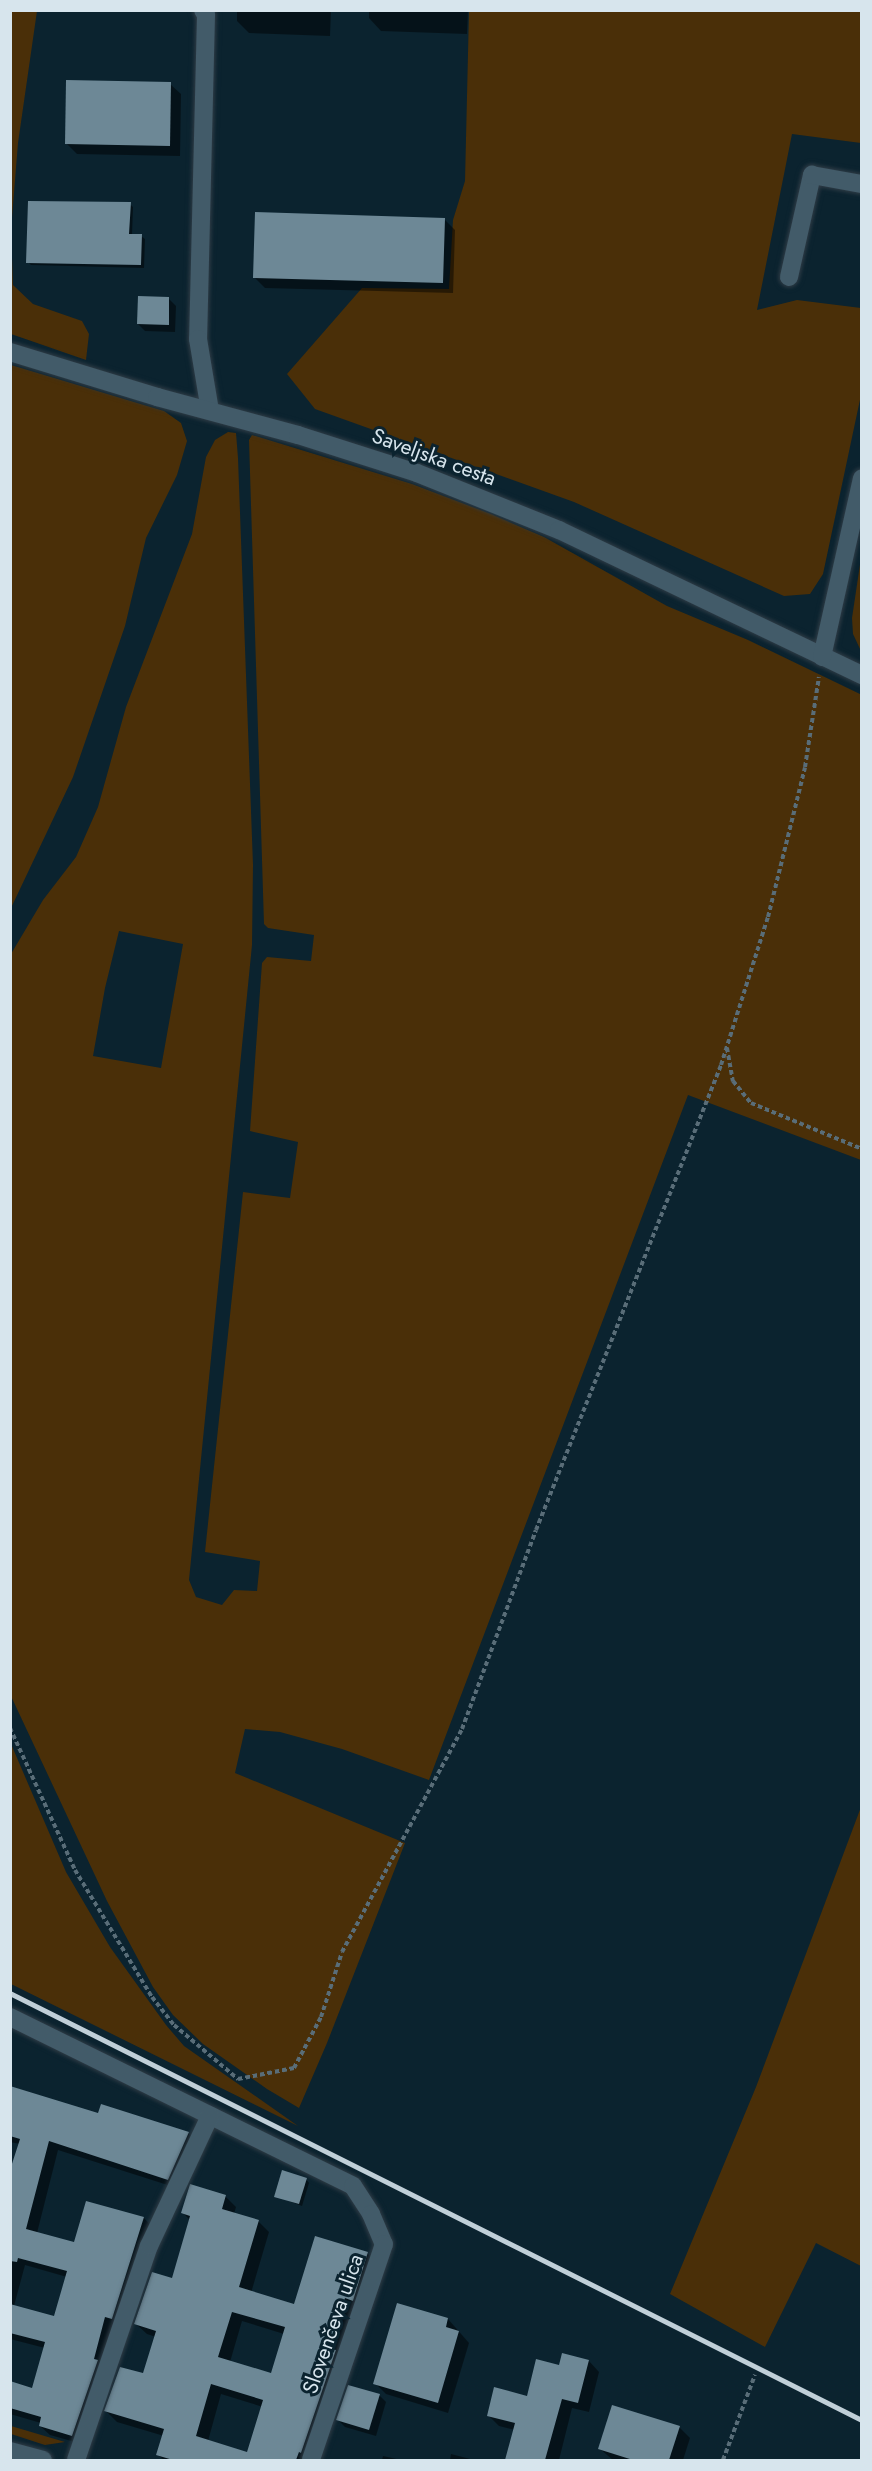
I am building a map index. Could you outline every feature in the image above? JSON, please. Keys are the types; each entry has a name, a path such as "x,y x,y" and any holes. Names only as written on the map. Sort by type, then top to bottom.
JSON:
{"street":[{"path":"202,10 206,15 198,339 210,411"},
{"path":"789,277 812,175 861,184"},
{"name":"Saveljska cesta","path":"10,352 377,460 495,503 603,550 861,675"},
{"path":"822,657 861,478"},
{"name":"Slovenčeva ulica","path":"10,2017 353,2186 371,2214 384,2244 311,2460"},
{"path":"76,2460 149,2246 210,2116"},
{"path":"17,2455 43,2460"}],"path":[{"path":"10,1728 75,1870 152,1997 174,2025 238,2079 294,2068 321,2017 342,1952 462,1729 536,1530 671,1195 726,1047 768,916 805,767 822,657"},
{"path":"726,1047 733,1081 751,1103 861,1149"},
{"path":"723,2460 755,2375"}],"shaded area":[{"path":"11,10 37,11 18,143 11,230"},
{"path":"469,11 861,11 861,143 792,134 757,310 797,300 861,308 861,395 823,574 810,594 784,596 574,502 315,409 287,374 362,288 449,289 453,220 465,181"},
{"path":"11,230 13,285 33,304 82,321 89,334 86,360 11,334"},
{"path":"11,365 164,411 181,423 187,441 177,475 146,538 125,626 73,777 11,908"},
{"path":"228,432 236,433 253,865 252,945 189,1580 196,1597 222,1605 234,1590 257,1591 260,1561 205,1552 243,1192 290,1198 298,1142 250,1131 262,963 267,957 311,961 314,935 268,928 264,924 249,440 252,435 412,484 491,514 544,537 667,606 748,640 862,695 861,1160 688,1095 429,1780 342,1749 280,1732 245,1729 235,1773 405,1843 327,2043 299,2108 267,2089 203,2044 173,2015 153,1987 107,1901 10,1694 11,954 43,900 76,857 98,807 126,707 192,534 206,457 215,440","holes":["119,931 183,944 161,1068 93,1056 105,988"]},
{"path":"861,558 861,651 853,634 852,618"},
{"path":"11,1744 66,1872 110,1947 166,2025 184,2046 298,2126 11,1984"},
{"path":"861,1807 861,2266 816,2243 765,2347 670,2294 756,2087"},
{"path":"11,2426 65,2442 45,2445 11,2434"}],"building":[{"path":"66,80 171,82 170,146 65,144"},
{"path":"28,201 131,202 129,234 142,234 141,265 26,263"},
{"path":"255,212 445,218 443,283 253,278"},
{"path":"138,296 169,297 169,325 137,324"},
{"path":"10,2086 98,2113 101,2104 189,2132 168,2180 49,2141 26,2229 74,2242 86,2201 144,2217 112,2319 105,2317 94,2359 98,2360 72,2436 39,2426 41,2417 10,2408 10,2381 32,2388 45,2342 10,2333 10,2304 54,2316 67,2271 18,2258 17,2262 10,2261 10,2170 20,2139 10,2136"},
{"path":"282,2170 307,2178 299,2204 274,2197"},
{"path":"190,2184 226,2195 222,2209 259,2220 239,2287 294,2304 315,2236 368,2252 353,2301 345,2298 330,2349 336,2350 301,2453 299,2452 296,2460 173,2460 156,2455 164,2429 104,2411 120,2367 143,2373 156,2331 134,2324 152,2272 172,2278 190,2216 181,2213","holes":["232,2312 285,2327 271,2373 218,2357","211,2384 263,2400 247,2452 196,2436"]},
{"path":"397,2303 448,2318 446,2327 459,2331 438,2403 373,2384"},
{"path":"562,2353 589,2360 578,2403 562,2399 545,2460 505,2460 515,2423 487,2416 494,2387 527,2396 536,2359 559,2365"},
{"path":"348,2385 380,2394 369,2430 336,2420"},
{"path":"612,2405 680,2426 669,2460 633,2460 598,2449"}],"railway":[{"path":"10,1993 862,2420"}]}
